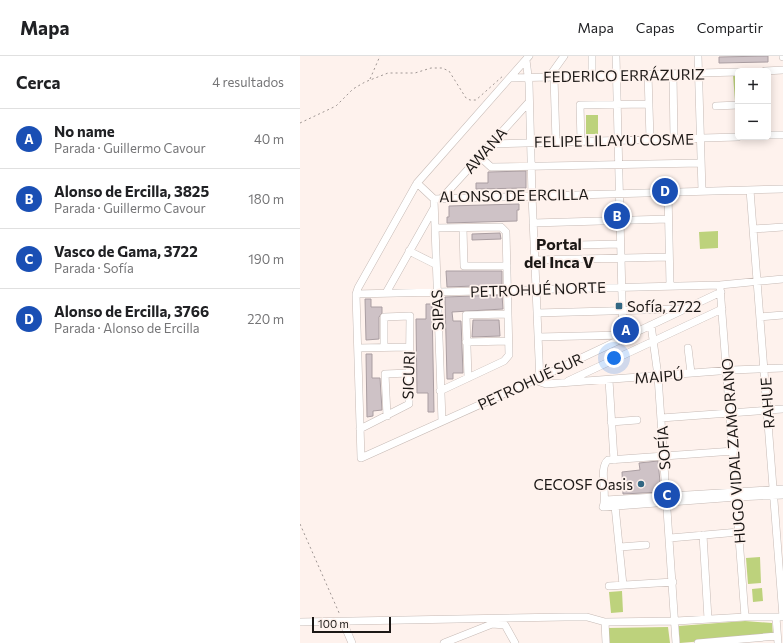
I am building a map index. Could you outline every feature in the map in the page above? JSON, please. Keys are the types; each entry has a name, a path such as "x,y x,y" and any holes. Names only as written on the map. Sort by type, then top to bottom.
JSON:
{"street":[{"path":"556,142 552,77 564,56"},
{"path":"592,56 592,76"},
{"path":"538,337 623,336 616,56"},
{"path":"698,56 699,138 702,191"},
{"path":"360,429 356,294 418,183 528,58"},
{"path":"528,58 539,378"},
{"path":"771,71 783,70"},
{"name":"FEDERICO ERRÁZURIZ","path":"512,76 552,77 735,72"},
{"path":"648,74 650,139"},
{"path":"673,74 674,139"},
{"name":"AWANA","path":"442,198 529,102"},
{"path":"581,141 580,105 649,104"},
{"path":"716,106 735,106"},
{"path":"771,135 783,135"},
{"name":"FELIPE LILAYU COSME","path":"490,144 735,136"},
{"path":"479,156 491,167 619,166 701,163"},
{"name":"ALONSO DE ERCILLA","path":"418,183 434,199 783,189"},
{"name":"RAHUE","path":"750,190 774,492 781,616 778,639"},
{"path":"668,192 670,285"},
{"name":"SIPAS","path":"434,199 436,292 442,421"},
{"path":"386,293 434,208"},
{"path":"533,223 668,220"},
{"path":"753,229 783,227"},
{"path":"435,228 500,228 506,232 508,355 504,361 440,391"},
{"path":"462,228 464,266 507,266"},
{"path":"534,246 620,244"},
{"path":"409,251 435,264"},
{"path":"534,260 669,257"},
{"name":"PETROHUÉ NORTE","path":"356,294 670,285 720,288 783,279"},
{"name":"HUGO VIDAL ZAMORANO","path":"720,288 734,451 745,616"},
{"name":"PETROHUÉ SUR","path":"360,429 361,458 539,378 623,336 651,325 684,309 720,288"},
{"path":"537,313 684,309"},
{"path":"564,382 722,309"},
{"path":"468,378 466,315 508,314"},
{"path":"760,317 783,315"},
{"name":"SICURI","path":"360,429 409,404 408,347 410,340 410,316 384,317 384,347"},
{"name":"SOFÍA","path":"651,325 658,376 662,457 667,500 676,621 676,643"},
{"path":"466,342 508,341"},
{"path":"358,348 408,347"},
{"path":"688,348 691,373"},
{"name":"MAIPÚ","path":"539,378 540,382 546,384 727,370 783,368"},
{"path":"387,416 385,374 409,373"},
{"path":"609,380 614,460"},
{"path":"661,418 783,409"},
{"path":"611,422 637,420"},
{"path":"604,504 604,464 608,460 734,451"},
{"path":"604,504 774,492 783,489"},
{"path":"774,492 783,495"},
{"path":"604,504 614,506 667,500"},
{"path":"614,506 620,547 623,585"},
{"path":"670,538 739,532"},
{"path":"703,535 708,619"},
{"path":"620,547 646,545"},
{"path":"609,586 673,582"},
{"path":"300,622 491,620 587,617 605,622 676,621 745,616 781,616"},
{"path":"444,643 491,620 505,625 515,643"},
{"path":"343,622 352,643"},
{"path":"605,622 606,643"},
{"path":"698,643 778,639"}],"path":[{"path":"370,79 380,56"},
{"path":"300,123 336,106 353,89 370,79 388,73 414,73 431,68 442,68 449,71 466,98 472,100 476,100 503,75 512,76"},
{"path":"300,524 343,622"}],"green space":[{"path":"733,75 735,75 735,101"},
{"path":"586,115 598,115 598,134 586,134"},
{"path":"718,231 718,248 700,249 699,232"},
{"path":"760,557 761,583 748,584 746,558"},
{"path":"762,588 763,601 753,602 752,589"},
{"path":"622,591 623,612 611,613 609,592"},
{"path":"745,621 772,623 773,635 680,643 678,626"},
{"path":"668,627 670,643 608,643 608,628"}],"building":[{"path":"768,56 768,62 719,63 719,57"},
{"path":"526,171 526,188 476,189 476,183 488,183 488,172"},
{"path":"519,204 519,210 517,210 517,221 447,223 447,217 449,217 449,206"},
{"path":"500,233 501,239 472,240 472,234"},
{"path":"446,271 502,271 502,285 447,287"},
{"path":"502,295 503,309 452,312 453,321 461,321 463,373 453,373 453,379 447,379 445,297"},
{"path":"365,299 371,299 371,307 382,307 382,313 379,317 379,339 366,340"},
{"path":"426,304 432,304 434,412 428,412 428,393 417,393 416,319 426,319"},
{"path":"473,320 499,320 500,336 472,337"},
{"path":"366,354 372,354 372,378 380,378 382,410 373,411 373,416 367,417"},
{"name":"CECOSF Oasis","path":"658,461 661,492 623,494 622,472 640,470 639,463"}],"place":[{"name":"Alonso de Ercilla, 3766","path":"665,191"},
{"name":"Alonso de Ercilla, 3825","path":"617,216"},
{"name":"Sofía, 2722","path":"619,306"},
{"name":"No name","path":"626,330"},
{"name":"CECOSF Oasis","path":"641,484"},
{"name":"Vasco de Gama, 3722","path":"667,495"}],"district":[{"name":"Portal del Inca V","path":"559,252"}]}
